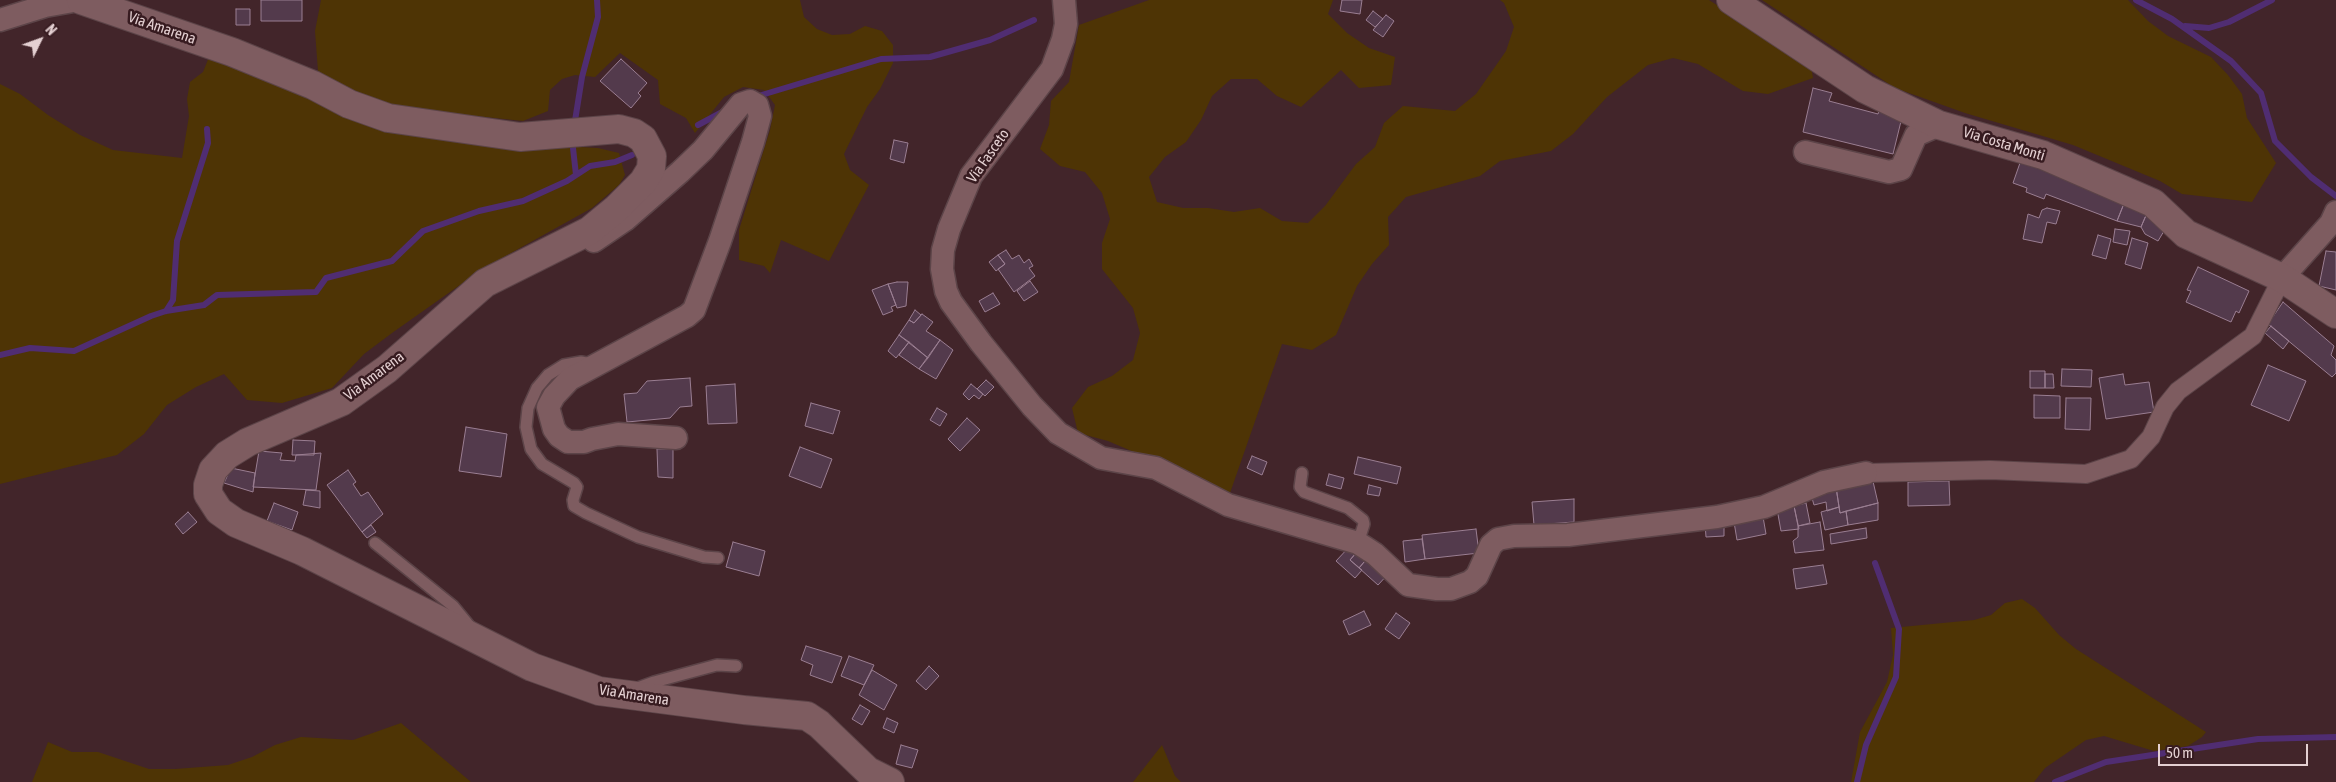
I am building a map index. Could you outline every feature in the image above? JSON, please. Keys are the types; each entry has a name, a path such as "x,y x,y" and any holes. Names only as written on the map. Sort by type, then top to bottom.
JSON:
{"street":[{"path":"0,20 45,6 80,0"},
{"name":"Via Amarena","path":"80,0 232,52 313,85 349,104 388,118 520,137 619,129 634,132 643,139 651,151 653,162 643,182 631,196 589,230 484,283 387,369 348,397 248,442 227,455 214,470 208,485 212,503 227,518 302,551 532,668 599,691 807,716 819,724 868,771 890,782"},
{"name":"Via Fasceto","path":"1064,0 1066,24 1063,39 1052,69 972,176 949,229 943,250 942,269 946,291 981,343 1032,406 1058,433 1101,458 1156,468 1228,505 1358,543 1375,554 1408,585 1451,589 1462,587 1477,576 1491,545 1498,539 1514,536 1568,535 1717,517 1764,507 1824,482 1866,473"},
{"name":"Via Costa Monti","path":"1731,0 1865,89 1939,125 2043,155 2153,203 2186,234 2282,278 2329,306"},
{"path":"551,250 559,254 583,247 625,220 703,150 741,104 750,101 757,105 760,116 753,142 723,233 694,310 680,320 596,364 562,385 548,406 550,419 559,436 576,443 618,434 676,438"},
{"path":"1805,152 1889,172 1901,169 1916,135 1939,125"},
{"path":"1866,473 1990,470 2086,474 2131,459 2151,437 2165,407 2178,391 2253,336 2282,278 2331,222 2336,212"}],"lane":[{"path":"596,364 581,362 564,364 548,375 537,388 528,408 526,427 531,449 542,464 574,483 577,488 573,500 574,506 586,513 638,537 704,557 718,558"},
{"path":"1302,473 1300,487 1304,492 1348,508 1363,520 1364,524 1358,543"},
{"path":"375,543 453,606 480,640"},
{"path":"622,694 654,682 716,666 736,666"}],"shaded area":[{"path":"321,0 800,0 804,17 817,29 832,35 850,34 865,26 882,31 893,45 893,63 880,89 867,107 844,154 850,170 869,185 829,261 781,240 770,273 764,266 739,260 739,230 770,130 775,105 764,90 743,87 724,97 695,133 686,118 660,104 658,80 620,53 595,77 575,75 562,79 550,90 548,111 523,121 410,109 363,98 328,83 318,71 315,31"},
{"path":"1149,0 1333,0 1328,14 1347,33 1369,48 1395,57 1391,85 1359,88 1341,70 1301,107 1277,96 1257,79 1231,79 1212,96 1201,120 1186,142 1165,157 1149,177 1157,202 1183,208 1208,208 1234,212 1260,208 1282,221 1308,223 1325,206 1356,164 1375,147 1384,123 1403,106 1455,111 1476,94 1506,51 1514,27 1504,3 1500,0 1709,0 1811,66 1813,78 1768,94 1743,91 1698,64 1673,58 1648,65 1607,97 1573,134 1551,151 1500,161 1480,176 1406,197 1388,217 1389,245 1372,264 1357,286 1336,335 1312,350 1282,344 1230,493 1108,441 1078,433 1072,408 1088,387 1112,376 1133,360 1140,333 1133,308 1102,269 1102,243 1110,219 1102,193 1085,172 1060,166 1040,149 1049,125 1051,101 1069,82 1079,25"},
{"path":"1762,0 2128,0 2148,21 2168,36 2211,57 2228,75 2242,94 2247,118 2276,163 2252,202 2182,194 2160,181 2073,145 1965,113 1895,88"},
{"path":"209,57 251,75 308,92 338,115 389,132 489,142 598,148 619,153 625,175 619,185 592,208 484,268 392,333 364,354 332,388 282,403 247,400 224,374 196,387 167,405 144,434 117,455 0,484 0,84 20,94 48,115 80,135 113,150 182,158 189,116 187,99 190,82 203,72"},
{"path":"2022,599 2035,608 2059,635 2076,649 2206,732 2188,746 2154,751 2104,736 2086,740 2045,768 2034,782 1851,782 1860,732 1887,682 1893,655 1891,628 1974,620 1991,615 2005,603"},
{"path":"401,723 471,782 32,782 48,742 72,752 98,752 149,769 175,769 228,765 252,757 275,745 301,737 353,740"},
{"path":"1162,745 1175,776 1181,782 1133,782"}],"building":[{"path":"261,0 302,0 302,21 261,21"},
{"path":"1342,0 1362,0 1360,14 1340,11"},
{"path":"236,9 250,9 250,25 236,25"},
{"path":"1373,11 1383,19 1375,27 1366,20"},
{"path":"1386,15 1394,21 1383,37 1373,30"},
{"path":"621,59 647,83 638,93 641,96 631,108 600,81"},
{"path":"1813,88 1832,93 1829,101 1878,114 1881,104 1903,113 1893,154 1803,132"},
{"path":"894,140 908,143 904,163 890,159"},
{"path":"2021,160 2125,201 2117,221 2046,194 2044,199 2026,192 2027,188 2013,183"},
{"path":"2125,201 2147,213 2141,227 2117,221"},
{"path":"2047,208 2060,211 2056,224 2047,222 2042,243 2023,239 2028,214 2039,218 2042,210"},
{"path":"2147,213 2167,226 2158,241 2145,234 2141,227"},
{"path":"2115,229 2130,231 2127,245 2113,242"},
{"path":"2098,235 2111,239 2106,259 2092,255"},
{"path":"2132,238 2148,243 2141,269 2125,264"},
{"path":"1006,250 1012,259 1019,255 1024,263 1029,259 1033,266 1029,268 1035,276 1014,292 998,269 1005,264 998,255"},
{"path":"2326,251 2336,252 2336,290 2319,286"},
{"path":"998,255 1005,264 996,271 989,262"},
{"path":"2198,267 2249,291 2239,313 2236,311 2231,322 2186,302 2191,291 2187,290"},
{"path":"1030,281 1038,292 1024,301 1017,291"},
{"path":"908,282 906,306 897,308 888,284"},
{"path":"888,284 896,305 891,307 893,311 883,315 872,290"},
{"path":"993,293 1000,304 985,312 979,301"},
{"path":"2283,302 2334,346 2331,355 2336,360 2336,373 2332,377 2268,324"},
{"path":"915,310 921,315 914,323 909,320"},
{"path":"922,314 933,322 926,331 940,340 928,358 899,335 909,320 914,323"},
{"path":"2271,326 2289,341 2283,349 2265,333"},
{"path":"899,335 909,342 896,358 888,351"},
{"path":"940,340 953,350 936,379 919,369"},
{"path":"909,342 928,358 919,369 899,355"},
{"path":"2268,365 2306,381 2289,421 2251,405"},
{"path":"2062,369 2092,370 2091,387 2061,386"},
{"path":"2030,371 2045,371 2045,388 2030,388"},
{"path":"2045,374 2053,374 2054,388 2045,388"},
{"path":"2123,374 2125,385 2149,382 2154,412 2106,419 2099,378"},
{"path":"690,378 692,406 680,407 670,418 627,422 624,394 637,393 647,381"},
{"path":"986,380 994,387 985,396 977,389"},
{"path":"735,384 737,423 708,424 706,386"},
{"path":"971,384 983,394 979,399 974,395 969,400 963,394"},
{"path":"2034,395 2060,396 2060,418 2034,418"},
{"path":"2066,398 2091,398 2090,430 2065,429"},
{"path":"811,403 840,411 833,434 805,426"},
{"path":"937,408 947,414 940,426 930,420"},
{"path":"967,418 980,430 960,451 948,439"},
{"path":"466,427 507,434 501,477 459,471"},
{"path":"293,440 315,441 314,455 292,455"},
{"path":"800,447 832,459 821,488 789,476"},
{"path":"657,449 673,449 673,478 658,477"},
{"path":"259,451 282,453 280,460 295,461 296,455 321,453 316,490 253,487"},
{"path":"1252,456 1267,462 1262,475 1247,468"},
{"path":"1358,457 1401,467 1397,484 1354,474"},
{"path":"231,468 255,473 253,492 224,483"},
{"path":"348,470 356,482 353,484 361,496 368,492 383,514 362,532 327,485"},
{"path":"1329,474 1344,478 1341,489 1326,485"},
{"path":"1872,477 1878,503 1840,513 1836,487"},
{"path":"1949,481 1950,505 1908,506 1908,482"},
{"path":"1369,485 1381,488 1379,496 1367,494"},
{"path":"1836,487 1839,507 1827,511 1826,502 1814,505 1810,491"},
{"path":"306,490 320,491 320,508 303,505"},
{"path":"1574,499 1574,522 1534,525 1532,502"},
{"path":"274,503 298,512 292,530 267,521"},
{"path":"1806,503 1810,523 1798,526 1794,506"},
{"path":"1878,503 1878,520 1848,525 1846,511"},
{"path":"1794,506 1799,529 1781,531 1777,509"},
{"path":"1839,507 1840,513 1846,511 1848,525 1825,530 1821,512"},
{"path":"1762,511 1766,534 1737,540 1733,516"},
{"path":"188,512 197,522 183,534 175,524"},
{"path":"1724,521 1724,536 1706,537 1705,523"},
{"path":"1820,522 1824,550 1795,553 1793,541 1798,537 1798,526"},
{"path":"371,525 376,532 367,538 362,532"},
{"path":"1866,528 1867,538 1831,544 1830,534"},
{"path":"1476,529 1479,553 1425,559 1422,535"},
{"path":"1422,539 1425,559 1405,562 1403,541"},
{"path":"733,542 765,551 759,576 726,567"},
{"path":"1350,546 1357,552 1350,560 1362,570 1355,578 1336,561"},
{"path":"1361,547 1370,555 1359,568 1350,560"},
{"path":"1370,555 1390,572 1378,585 1359,568"},
{"path":"1823,565 1827,584 1796,589 1793,569"},
{"path":"1364,611 1371,625 1349,635 1343,621"},
{"path":"1396,613 1410,623 1399,639 1385,629"},
{"path":"806,646 842,657 832,683 810,675 813,665 801,660"},
{"path":"849,656 874,665 864,685 841,676"},
{"path":"929,666 939,676 926,690 916,681"},
{"path":"872,670 897,685 884,710 859,695"},
{"path":"860,705 870,711 862,725 852,719"},
{"path":"887,718 898,723 894,733 883,728"},
{"path":"901,745 918,750 912,768 896,764"}],"waterway":[{"path":"574,127 582,77 598,17 597,0"},
{"path":"2136,0 2172,19 2231,61 2261,93 2275,141 2311,177 2336,196"},
{"path":"2185,26 2209,28 2229,22 2272,0"},
{"path":"755,97 881,59 930,57 990,40 1034,20"},
{"path":"698,125 726,110"},
{"path":"166,311 173,300 177,241 208,143 207,129"},
{"path":"572,139 576,175"},
{"path":"0,355 30,348 74,351 151,316 166,311 204,305 217,295 316,292 326,278 392,261 423,231 479,211 523,201 567,181 590,166 615,162 632,155"},
{"path":"1857,782 1866,745 1896,677 1899,629 1875,563"},
{"path":"2055,782 2106,762 2258,739 2336,737"}]}
